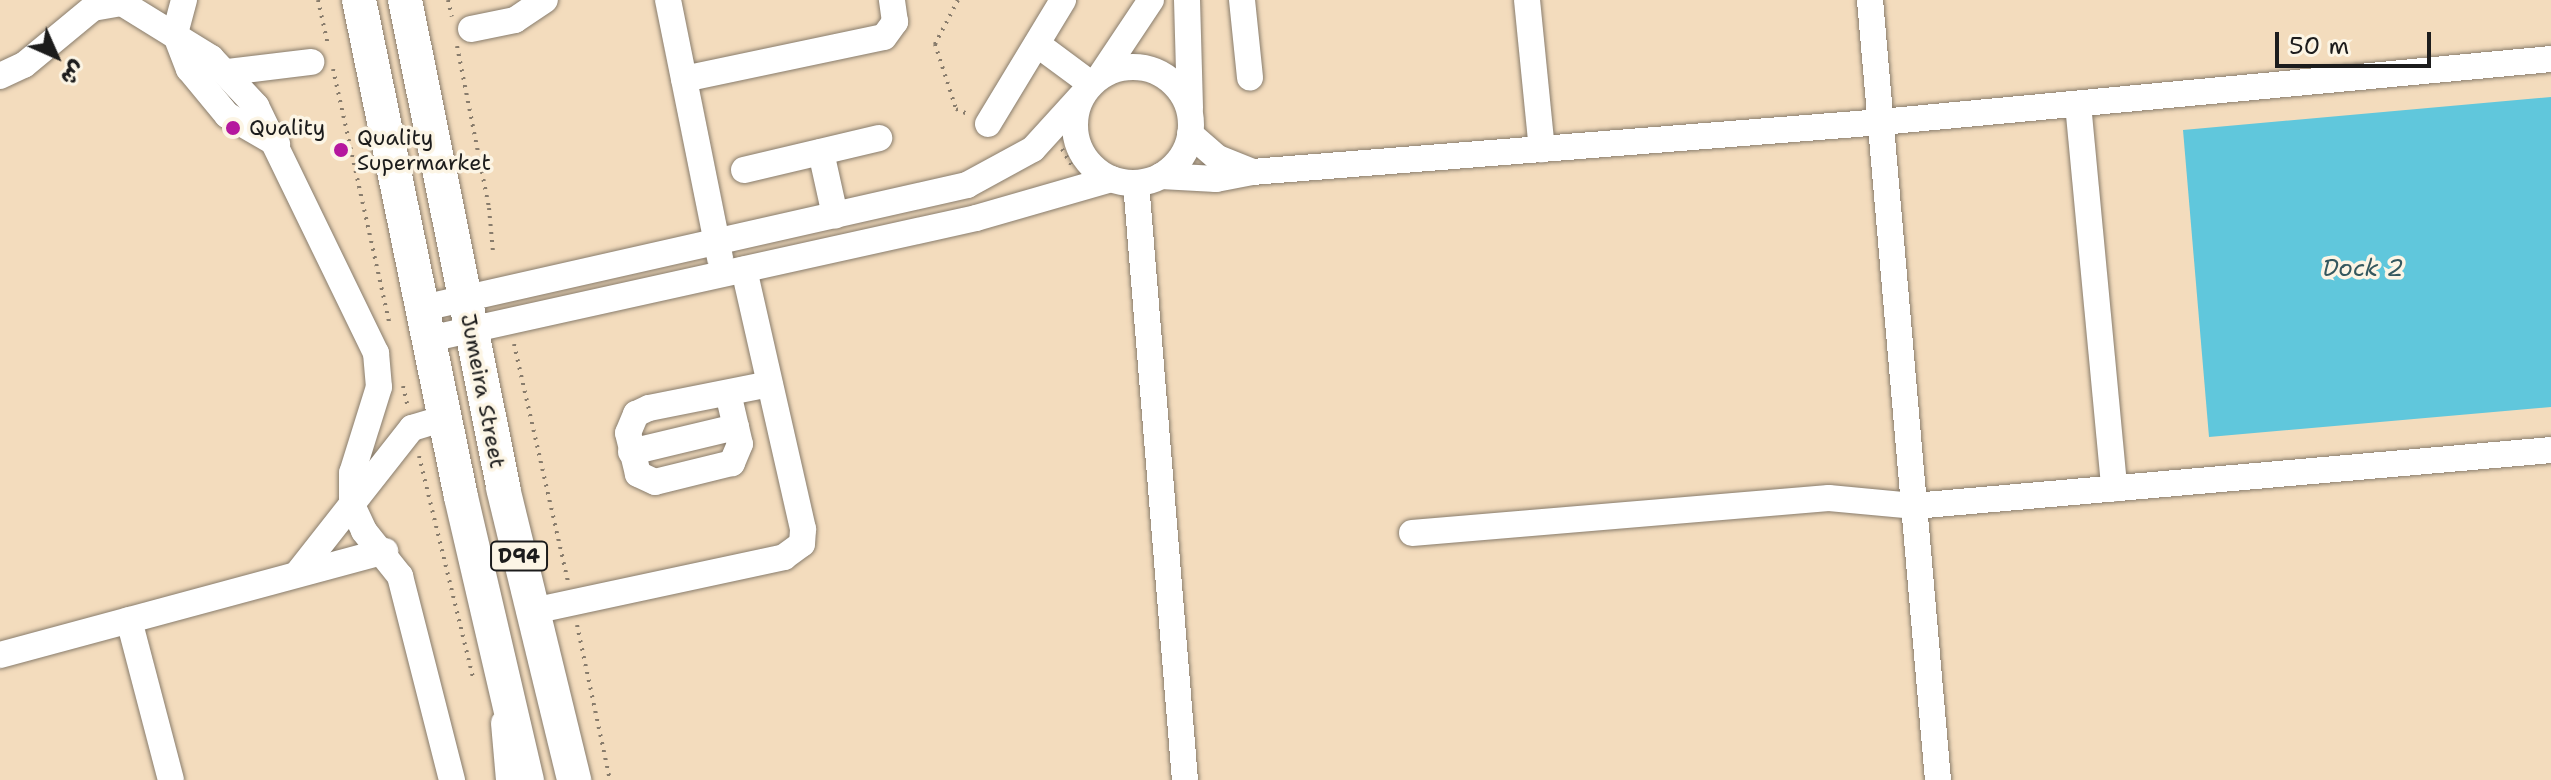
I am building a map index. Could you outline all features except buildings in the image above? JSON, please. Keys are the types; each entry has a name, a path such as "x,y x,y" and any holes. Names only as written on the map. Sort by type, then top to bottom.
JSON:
{"main road":[{"name":"Jumeira Street","path":"359,0 445,418 527,780"},
{"name":"Jumeira Street","path":"405,0 468,315 533,611 574,780"}],"street":[{"path":"184,0 175,33 189,69 212,101 242,127 277,144"},
{"path":"471,29 515,20 545,0"},
{"path":"533,611 798,551 803,529 770,384 734,272 717,242 668,0"},
{"path":"684,79 884,37 895,22 892,0"},
{"path":"988,124 1063,0"},
{"path":"426,324 468,315 717,242 992,175 1050,132 1092,84 1151,0"},
{"path":"468,315 505,323 1136,179 1185,151 1190,125 1187,0"},
{"path":"1242,0 1250,78"},
{"path":"1527,0 1542,149"},
{"path":"1870,0 1938,780"},
{"path":"0,76 24,65 93,8 112,1 131,5 228,72 256,106 277,144 370,337 391,384 391,412 412,428"},
{"path":"1037,44 1092,84"},
{"path":"228,72 324,58"},
{"path":"1252,172 1218,158 1190,125 1173,82 1157,71 1129,67 1092,84 1074,127 1077,144 1097,171 1136,179 1198,180 1252,172 1881,122 2551,59"},
{"path":"2078,104 2114,488"},
{"path":"744,170 879,138"},
{"path":"821,152 835,215"},
{"path":"1136,179 1185,780"},
{"path":"391,384 352,473 352,505 364,531 385,551 405,590 452,780"},
{"path":"728,393 740,451 719,469 648,481 638,474 631,452 629,427 642,411 770,384"},
{"path":"297,574 412,428 445,418"},
{"path":"631,452 736,427"},
{"path":"1412,533 1829,498 1914,506 2551,450"},
{"path":"0,655 385,551"},
{"path":"129,620 171,780"},
{"path":"509,700 503,744 509,780"}],"path":[{"path":"318,0 324,58 392,334"},
{"path":"448,0 489,208 493,252"},
{"path":"958,0 935,44 956,109 988,124"},
{"path":"1050,132 1085,189"},
{"path":"505,323 520,362 610,780"},
{"path":"391,384 412,428 476,688"}],"water":[{"name":"Dock 2","path":"2551,97 2551,407 2209,437 2183,130"}],"place":[{"name":"Quality","path":"233,128"},
{"name":"Quality Supermarket","path":"341,150"}]}
